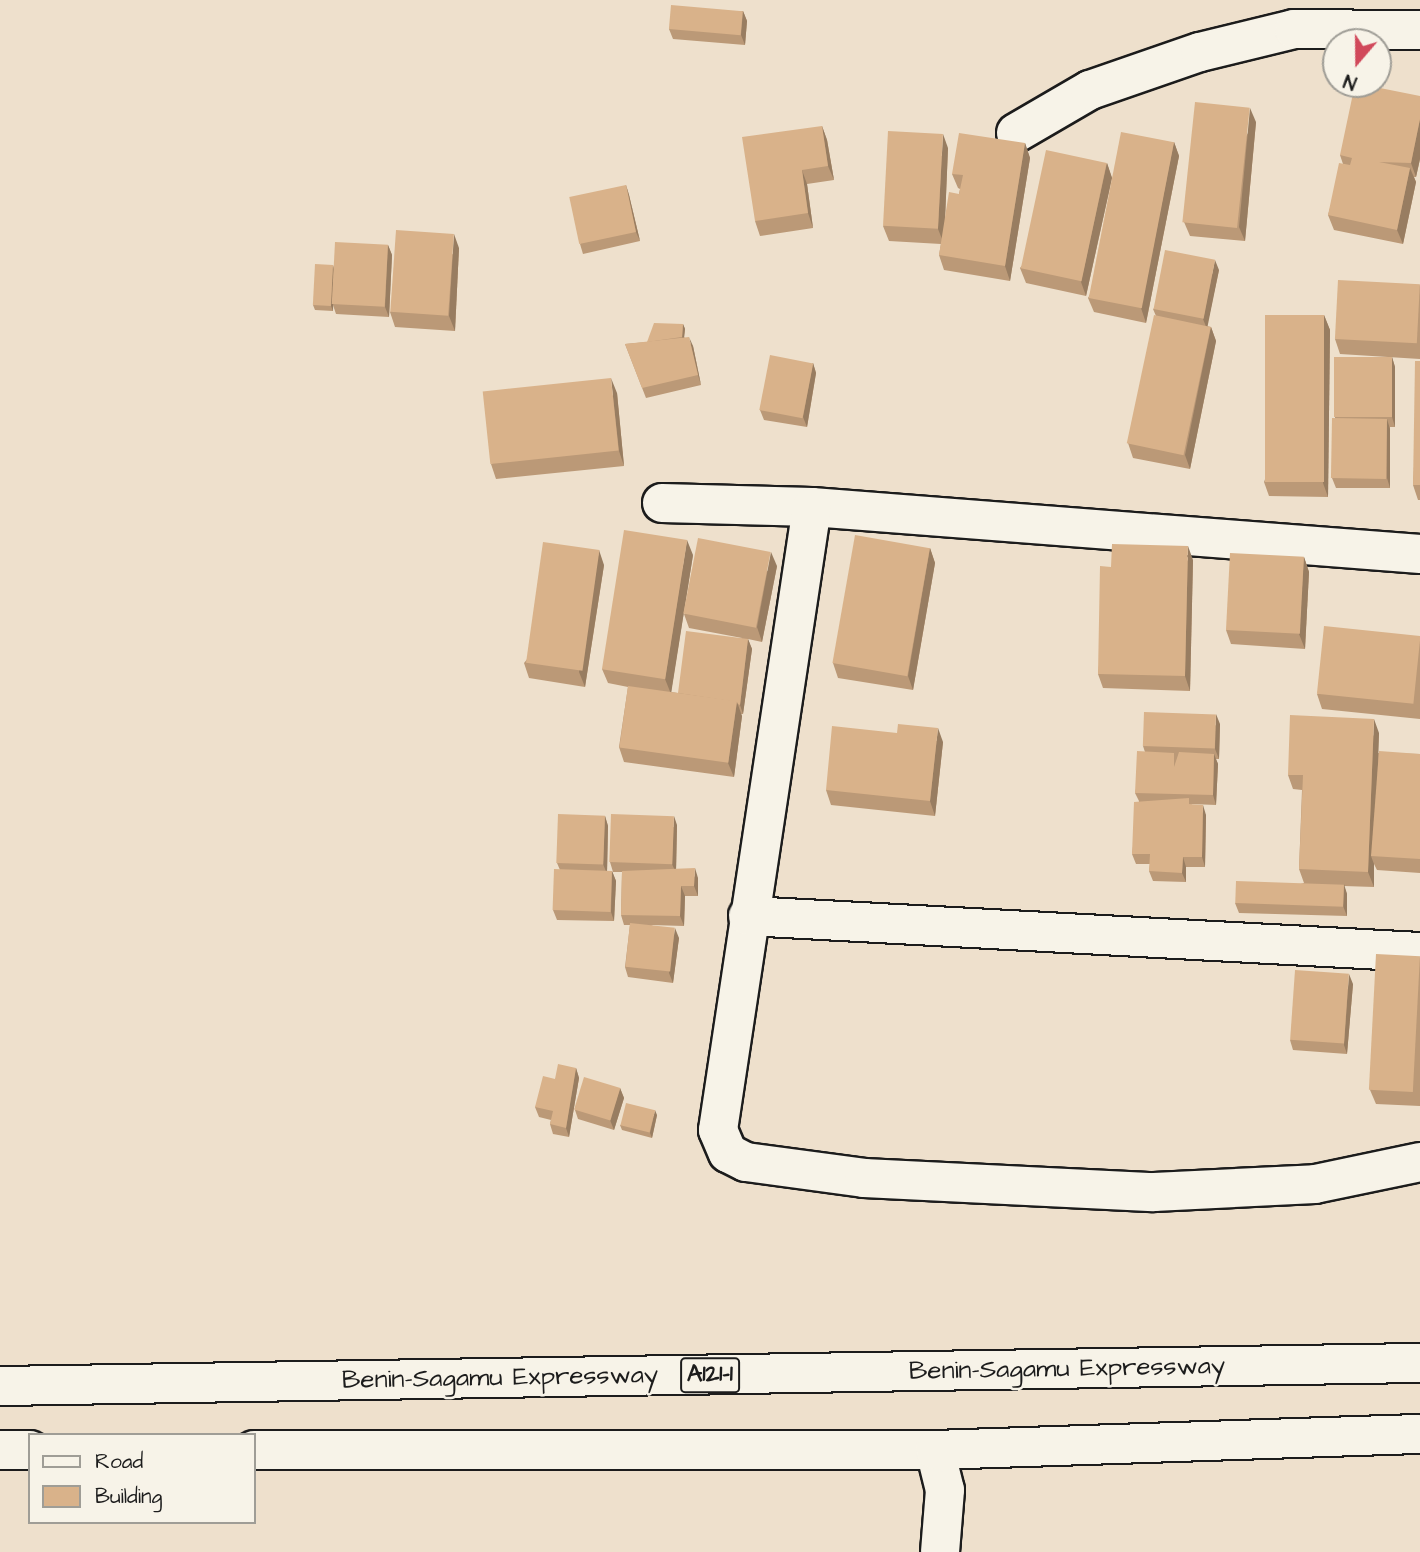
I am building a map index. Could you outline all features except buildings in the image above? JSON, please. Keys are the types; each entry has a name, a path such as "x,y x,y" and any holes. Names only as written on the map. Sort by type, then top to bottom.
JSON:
{"main road":[{"path":"1016,133 1090,90 1200,52 1294,29 1420,30"},
{"path":"662,503 812,507 1420,554"},
{"path":"812,507 748,916 718,1130 728,1153 746,1162 864,1178 1154,1192 1315,1184 1420,1162"},
{"path":"748,916 1420,952"},
{"name":"Benin-Sagamu Expressway","path":"0,1386 1420,1363"},
{"path":"256,1450 935,1450 1420,1433"},
{"path":"0,1450 28,1450"},
{"path":"935,1450 945,1490 940,1552"}]}
